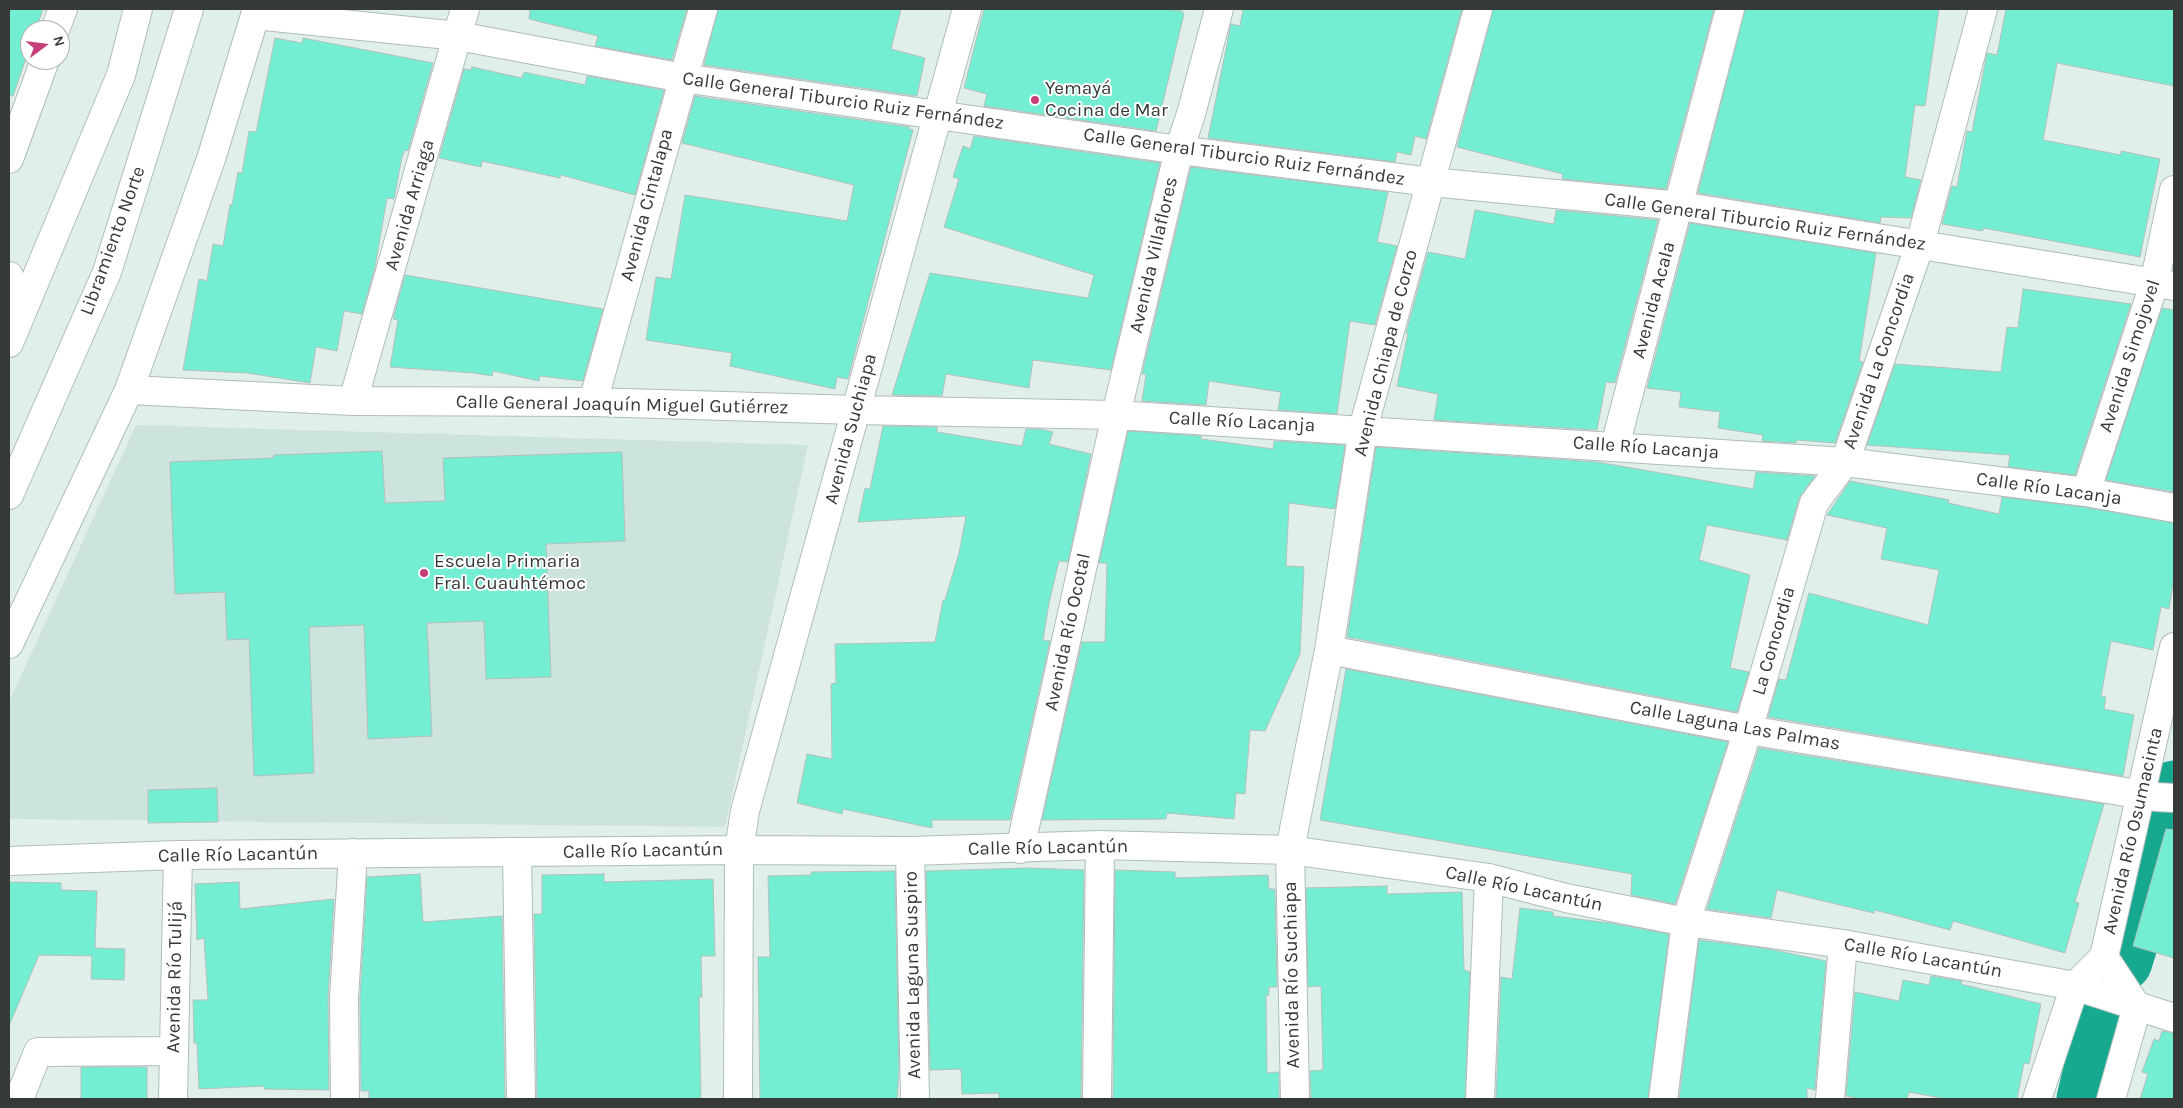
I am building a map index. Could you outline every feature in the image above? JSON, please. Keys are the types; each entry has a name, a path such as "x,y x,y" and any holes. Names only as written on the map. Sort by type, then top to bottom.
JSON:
{"main road":[{"path":"9,343 121,75 138,9"},
{"name":"Libramiento Norte","path":"9,495 107,272 189,9"},
{"name":"Avenida Arriaga","path":"353,401 465,9"},
{"name":"Avenida Cintalapa","path":"592,402 682,78 704,9"},
{"name":"Avenida Suchiapa","path":"738,1099 739,850 745,811 936,115 967,9"},
{"name":"Avenida Villaflores","path":"1116,415 1179,150 1191,114 1219,9"},
{"name":"Avenida Chiapa de Corzo","path":"1290,850 1329,650 1363,429 1478,9"},
{"name":"Avenida Acala","path":"1615,446 1680,206 1698,124 1730,9"},
{"name":"Avenida La Concordia","path":"1814,503 1845,462 1920,244 1983,9"},
{"path":"9,644 129,390 210,159 256,12"},
{"name":"Calle General Tiburcio Ruiz Fernández","path":"256,12 458,36 682,78 1179,150 1431,182 1680,206 2164,285"},
{"path":"9,159 41,70"},
{"name":"Avenida Simojovel","path":"2086,492 2164,285 2174,190"},
{"path":"9,276 23,310"},
{"name":"Calle General Joaquín Miguel Gutiérrez","path":"129,390 353,401 592,402 1116,415"},
{"name":"Calle Río Lacanja","path":"1116,415 1363,429 1845,462 2086,492 2174,508"},
{"name":"Avenida Río Ocotal","path":"1020,849 1116,415"},
{"name":"La Concordia","path":"1663,1099 1686,922 1748,730 1814,503"},
{"name":"Avenida Río Osumacinta","path":"2075,986 2104,957 2158,796 2174,647"},
{"name":"Calle Laguna Las Palmas","path":"1329,650 1748,730 2158,796"},
{"path":"1098,1099 1100,846"},
{"name":"Calle Río Lacantún","path":"9,861 178,854 739,850 910,851 1100,846 1290,850 1489,878 1566,898 1686,922 1843,944 2075,986 2174,1018"},
{"name":"Avenida Río Suchiapa","path":"1290,850 1295,1099"},
{"name":"Avenida Laguna Suspiro","path":"910,851 915,1099"},
{"path":"517,852 521,1099"},
{"path":"345,1099 344,998 353,853"},
{"name":"Avenida Río Tulijá","path":"173,1099 178,854"},
{"path":"1480,1099 1489,878"},
{"path":"1830,1099 1843,944"},
{"name":"Avenida Río Osumacinta","path":"2104,957 2137,1007"},
{"path":"2037,1099 2075,986"},
{"path":"2112,1099 2137,1007"},
{"path":"19,1099 38,1052 173,1051"}],"shaded area":[{"name":"Escuela Primaria Fral. Cuauhtémoc","path":"136,425 808,445 725,827 9,819 9,702"}],"building":[{"path":"9,9 43,9 39,20 20,20 20,70 22,70 13,96 9,95"},
{"path":"530,9 687,9 672,60 595,46 598,36 529,19"},
{"path":"718,9 901,9 891,49 925,58 917,96 704,65"},
{"path":"984,9 1163,9 1182,11 1184,14 1156,131 984,106 987,94 964,88"},
{"path":"1243,9 1462,9 1426,139 1415,136 1411,155 1397,152 1395,162 1208,138 1231,24 1240,26"},
{"path":"1493,9 1714,9 1666,189 1562,179 1563,174 1457,147"},
{"path":"1745,9 1939,9 1925,106 1915,105 1905,177 1921,180 1911,218 1881,217 1880,223 1698,193"},
{"path":"2006,9 2174,9 2174,86 2057,63 2043,140 2121,155 2121,151 2160,159 2140,257 1983,228 1983,231 1942,224 1952,186 1957,187 1967,131 1972,132 1987,53 1997,55"},
{"path":"275,38 302,43 303,38 433,63 408,151 405,150 402,157 394,199 387,198 375,267 362,314 344,311 337,351 316,347 310,383 248,373 183,370 199,279 207,281 213,244 223,246 238,172 242,173 249,131 256,132"},
{"path":"472,67 522,78 524,72 585,85 587,76 664,90 635,195 561,175 560,178 482,161 481,167 439,158 464,69 471,70"},
{"path":"695,96 910,127 909,129 913,130 848,379 837,377 835,389 730,366 732,353 646,340 656,277 671,279 685,195 847,221 854,185 682,143"},
{"path":"974,136 1160,163 1111,370 1033,360 1029,388 946,374 942,396 892,395 930,273 1088,298 1094,275 944,227 959,179 953,177 963,146 970,149"},
{"path":"1191,167 1388,192 1377,242 1397,246 1375,325 1350,321 1337,414 1278,410 1281,392 1209,381 1206,405 1142,401 1146,374 1142,374"},
{"path":"1475,210 1554,224 1556,210 1658,220 1615,383 1606,382 1597,430 1434,420 1438,394 1397,386 1408,333 1406,333 1428,252 1465,259"},
{"path":"1690,223 1876,253 1859,361 1863,362 1835,443 1797,440 1796,443 1762,441 1763,435 1718,428 1720,412 1679,407 1681,392 1647,388"},
{"path":"405,275 603,309 583,381 540,376 539,381 493,371 492,376 390,367 398,320 393,319"},
{"path":"2023,289 2131,304 2075,475 2008,467 2010,455 1867,445 1895,364 2001,372 2007,327 2018,328"},
{"path":"2162,308 2174,310 2174,492 2106,480"},
{"path":"883,426 937,427 937,432 1022,446 1026,429 1041,429 1053,432 1049,444 1091,454 1068,562 1059,561 1049,603 1043,640 1050,641 1010,820 932,820 932,828 843,809 842,814 797,803 807,754 832,759 831,684 836,683 835,644 935,642 943,600 945,600 959,553 966,516 858,522 865,488 870,489"},
{"path":"1128,431 1201,436 1201,439 1273,449 1274,441 1345,445 1335,509 1289,503 1286,566 1304,567 1300,654 1265,731 1250,730 1245,794 1236,793 1234,819 1167,813 1166,819 1042,820 1082,642 1105,642 1107,563 1099,563"},
{"path":"1376,447 1597,462 1753,489 1756,472 1815,476 1799,498 1787,540 1707,525 1699,560 1750,575 1730,668 1749,672 1737,712 1347,637"},
{"path":"382,451 385,503 445,501 443,458 622,452 625,541 546,544 551,677 486,679 484,621 427,623 432,736 368,739 364,625 309,627 314,773 254,776 249,639 227,640 225,592 175,594 170,462 274,458 274,455"},
{"path":"1850,481 1949,500 1948,503 1999,514 2002,497 2084,507 2174,523 2174,577 2169,609 2161,607 2153,650 2111,641 2101,696 2106,697 2104,709 2134,715 2123,776 1768,717 1779,679 1786,680 1809,593 1928,625 1939,570 1881,559 1887,528 1827,515"},
{"path":"1346,669 1728,742 1675,904 1631,895 1632,874 1320,820"},
{"path":"1759,748 2104,804 2075,902 2079,903 2065,953 1953,921 1950,930 1875,910 1874,913 1777,890 1771,918 1707,909"},
{"path":"217,788 218,822 148,823 148,790"},
{"path":"2166,829 2174,830 2174,958 2133,946"},
{"path":"1028,868 1084,870 1081,1099 999,1099 999,1093 962,1094 961,1069 930,1070 926,871"},
{"path":"1115,870 1175,872 1175,878 1268,875 1269,889 1275,889 1277,987 1269,987 1269,995 1266,995 1267,1073 1279,1072 1279,1099 1113,1099"},
{"path":"895,871 899,1070 897,1099 760,1099 758,957 770,957 768,876 811,875 811,872"},
{"path":"420,874 423,922 502,916 505,1099 369,1099 369,1091 361,1091 360,998 367,877"},
{"path":"604,874 604,882 713,879 715,956 701,956 702,997 699,997 701,1099 537,1099 534,914 542,914 542,875"},
{"path":"9,882 61,883 61,890 97,891 95,948 125,949 124,980 91,979 92,956 39,955 9,1026"},
{"path":"239,882 240,909 334,899 328,997 329,1090 264,1089 264,1086 199,1089 197,1043 194,1043 193,1000 208,1000 204,938 197,940 195,884"},
{"path":"1387,886 1387,894 1462,892 1464,970 1470,972 1465,1099 1311,1099 1310,1071 1323,1070 1321,986 1308,987 1306,888"},
{"path":"1520,908 1553,912 1553,916 1610,923 1669,934 1648,1099 1496,1099 1501,977 1512,979"},
{"path":"1699,940 1769,949 1826,961 1815,1090 1807,1088 1807,1099 1679,1099"},
{"path":"1931,976 1962,981 1961,984 2041,1004 2029,1064 2024,1063 2017,1099 1947,1099 1909,1092 1907,1099 1860,1099 1846,1096 1855,992 1899,1001 1903,980 1929,985"},
{"path":"2162,1031 2174,1033 2174,1099 2140,1099 2148,1074 2142,1072 2154,1039 2159,1041"},
{"path":"81,1067 147,1067 147,1099 81,1099"}],"waterway":[{"path":"2122,961 2174,791"},
{"path":"2087,1099 2109,1007"}],"place":[{"name":"Yemayá Cocina de Mar","path":"1035,100"},
{"name":"Escuela Primaria Fral. Cuauhtémoc","path":"424,573"}]}
